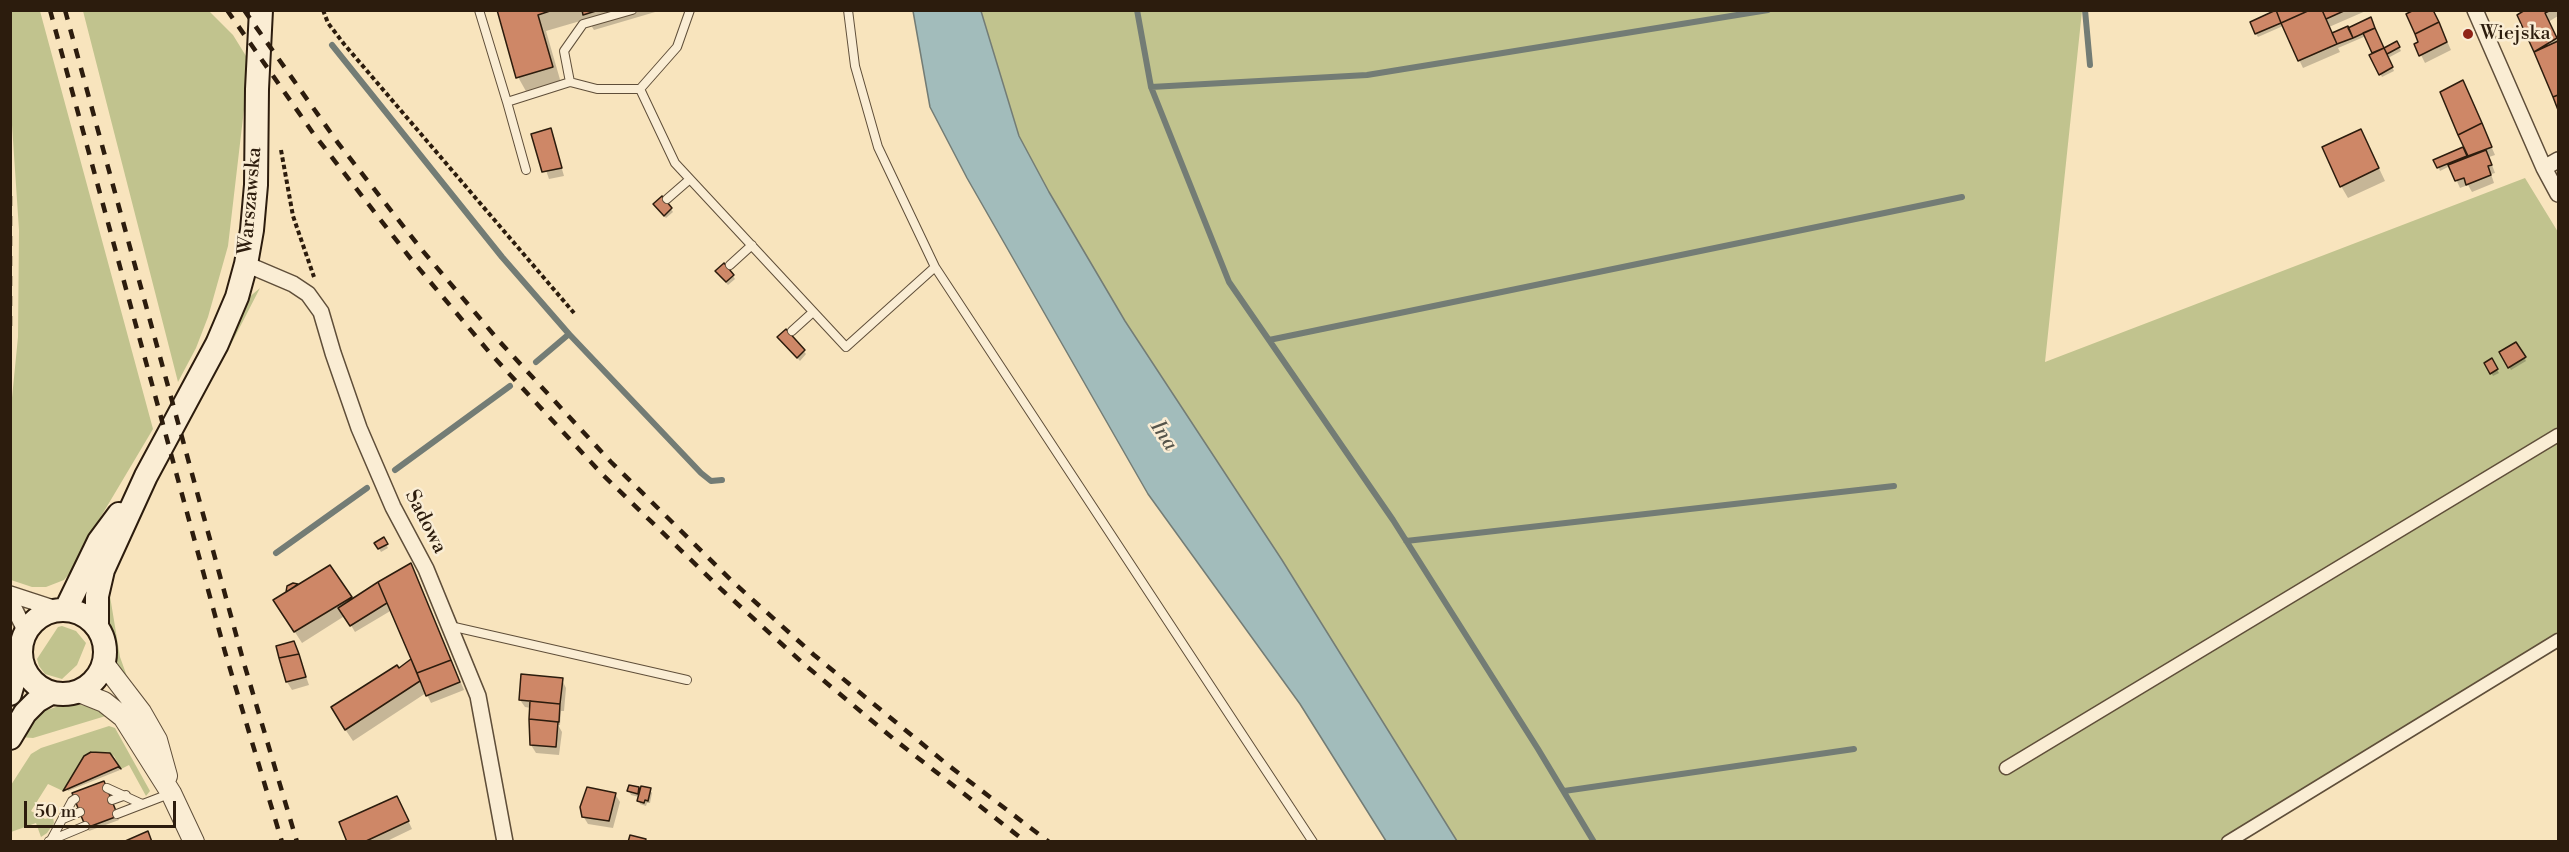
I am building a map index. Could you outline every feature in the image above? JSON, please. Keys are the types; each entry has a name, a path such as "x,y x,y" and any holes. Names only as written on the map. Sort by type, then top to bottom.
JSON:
{"main road":[{"name":"Warszawska","path":"97,624 96,606 100,578 146,476 217,344 237,297 246,264 256,184 261,10"},
{"name":"Warszawska","path":"63,609 99,541 146,476"},
{"path":"10,694 26,632 40,616 63,609 79,612 97,624 105,645 105,665 91,684 79,692 51,693 38,686 29,677 21,655"},
{"path":"10,738 26,713 37,701 51,693"}],"street":[{"path":"2475,10 2544,168 2559,194"},
{"path":"2544,168 2559,160"},
{"name":"Sadowa","path":"246,264 293,284 308,294 321,312 359,428 393,507 426,568 478,696 505,842"},
{"path":"2006,768 2559,435"},
{"path":"10,594 63,609"},
{"path":"10,600 26,632"},
{"path":"2228,842 2559,640"},
{"path":"105,665 141,712 157,740 171,793"},
{"path":"79,692 104,702 123,717 171,793 194,842"}],"lane":[{"path":"479,10 526,170"},
{"path":"570,82 564,51 583,24 632,10"},
{"path":"507,102 570,82 597,89 640,89 677,47 690,10"},
{"path":"848,10 855,66 878,147 935,267 1313,842"},
{"path":"640,89 675,163 846,347 935,267"},
{"path":"667,199 690,178"},
{"path":"730,265 752,245"},
{"path":"792,331 813,312"},
{"path":"450,626 687,680"},
{"path":"107,788 142,804"},
{"path":"117,814 171,793"},
{"path":"112,800 126,795"},
{"path":"49,841 72,801 75,800"},
{"path":"63,819 80,812"},
{"path":"49,841 85,826"}],"path":[{"path":"323,10 328,23 344,44 574,313"},
{"path":"281,150 293,216 315,278"}],"green space":[{"path":"10,11 40,11 153,429 87,540 71,572 64,580 46,587 32,587 11,580 10,418 18,337 19,230 10,95"},
{"path":"83,11 209,11 233,35 246,56 250,58 228,246 208,317 196,348 178,382"},
{"path":"981,11 2082,11 2045,362 2525,178 2558,232 2558,644 2229,841 1457,841 1282,560 1122,316 1049,192 1019,136"},
{"path":"260,288 225,356 247,299"},
{"path":"109,590 120,657 129,682 116,665 108,629 105,601"},
{"path":"62,626 76,631 86,643 77,665 62,679 45,674 37,659 58,627"},
{"path":"62,705 97,708 109,715 33,738 20,737 30,722 44,711"},
{"path":"109,726 115,728 150,791 146,796 129,765 121,769 114,756 107,752 88,753 63,791 48,784 31,811 45,819 53,817 54,823 47,833 41,837 36,823 11,832 11,785 31,754 41,748"}],"water":[{"name":"Ina","path":"913,11 981,11 1019,136 1049,192 1125,321 1282,560 1457,841 1386,841 1300,704 1148,494 967,178 930,107"}],"building":[{"path":"497,10 553,10 538,15 553,67 516,78"},
{"path":"582,10 599,10 583,15"},
{"path":"2276,10 2281,23 2255,34 2250,22"},
{"path":"2276,10 2310,10 2281,23"},
{"path":"2310,10 2322,10 2337,44 2298,61 2281,23"},
{"path":"2322,10 2346,10 2326,19"},
{"path":"2414,10 2433,10 2439,22 2415,34 2406,14"},
{"path":"2525,10 2551,10 2545,13 2557,38 2534,52 2517,15"},
{"path":"2371,17 2375,28 2353,38 2348,28"},
{"path":"2439,22 2447,42 2419,56 2414,44 2418,42 2415,34"},
{"path":"2348,26 2353,38 2337,44 2332,33"},
{"path":"2375,28 2384,48 2372,53 2363,33"},
{"path":"2397,41 2400,47 2387,54 2384,48"},
{"path":"2558,41 2558,95 2553,97 2534,52"},
{"path":"2384,48 2393,67 2379,75 2369,55"},
{"path":"2463,80 2482,123 2458,135 2440,92"},
{"path":"2558,95 2558,110 2553,97"},
{"path":"2482,123 2492,147 2468,156 2458,135"},
{"path":"551,128 562,168 542,172 531,134"},
{"path":"2361,129 2379,168 2340,187 2322,147"},
{"path":"2463,147 2467,156 2437,168 2433,160"},
{"path":"2486,150 2492,165 2488,166 2491,175 2466,185 2464,178 2455,181 2448,165"},
{"path":"662,196 672,208 664,216 653,204"},
{"path":"724,263 734,275 726,282 715,271"},
{"path":"786,329 805,350 797,358 777,337"},
{"path":"2516,342 2526,357 2508,368 2499,352"},
{"path":"2492,358 2498,369 2490,374 2484,363"},
{"path":"384,537 388,544 378,549 374,543"},
{"path":"411,563 451,660 417,673 378,582"},
{"path":"330,565 352,597 294,632 273,600"},
{"path":"378,582 387,603 350,626 338,608"},
{"path":"293,583 298,584 286,592 287,586"},
{"path":"294,641 299,654 279,658 276,646"},
{"path":"299,654 306,677 286,682 279,658"},
{"path":"411,659 420,681 345,730 331,707 397,665 399,668"},
{"path":"451,660 460,682 426,696 417,673"},
{"path":"521,674 563,678 560,704 519,700"},
{"path":"530,701 560,704 559,722 529,719"},
{"path":"529,719 558,722 556,747 530,745"},
{"path":"91,752 110,753 121,769 118,767 63,791 84,756"},
{"path":"104,781 118,816 86,828 72,793"},
{"path":"629,785 639,787 638,794 627,791"},
{"path":"641,786 651,788 648,801 645,800 644,803 637,801"},
{"path":"587,787 616,793 609,821 582,817 580,807"},
{"path":"397,796 409,821 364,842 347,842 339,822"},
{"path":"148,831 152,842 123,842"},
{"path":"630,835 646,839 645,842 628,842"}],"waterway":[{"path":"1137,10 1151,87 1229,282 1393,520 1594,842"},
{"path":"1151,87 1367,75 1768,10"},
{"path":"2085,10 2090,65"},
{"path":"332,45 502,257 569,334 701,473 711,481 722,480"},
{"path":"1269,340 1962,197"},
{"path":"536,362 569,334"},
{"path":"395,470 510,386"},
{"path":"1406,541 1894,486"},
{"path":"276,553 367,488"},
{"path":"1564,791 1854,749"}],"railway":[{"path":"50,10 225,652 282,842"},
{"path":"65,10 243,660 297,842"},
{"path":"227,10 313,133 411,259 490,353 601,473 722,590 805,665 895,740 1026,842"},
{"path":"244,10 338,143 422,250 500,342 611,462 732,581 814,655 948,765 1049,842"},
{"path":"10,196 10,335"}],"place":[{"name":"Wiejska","path":"2468,34"}]}
